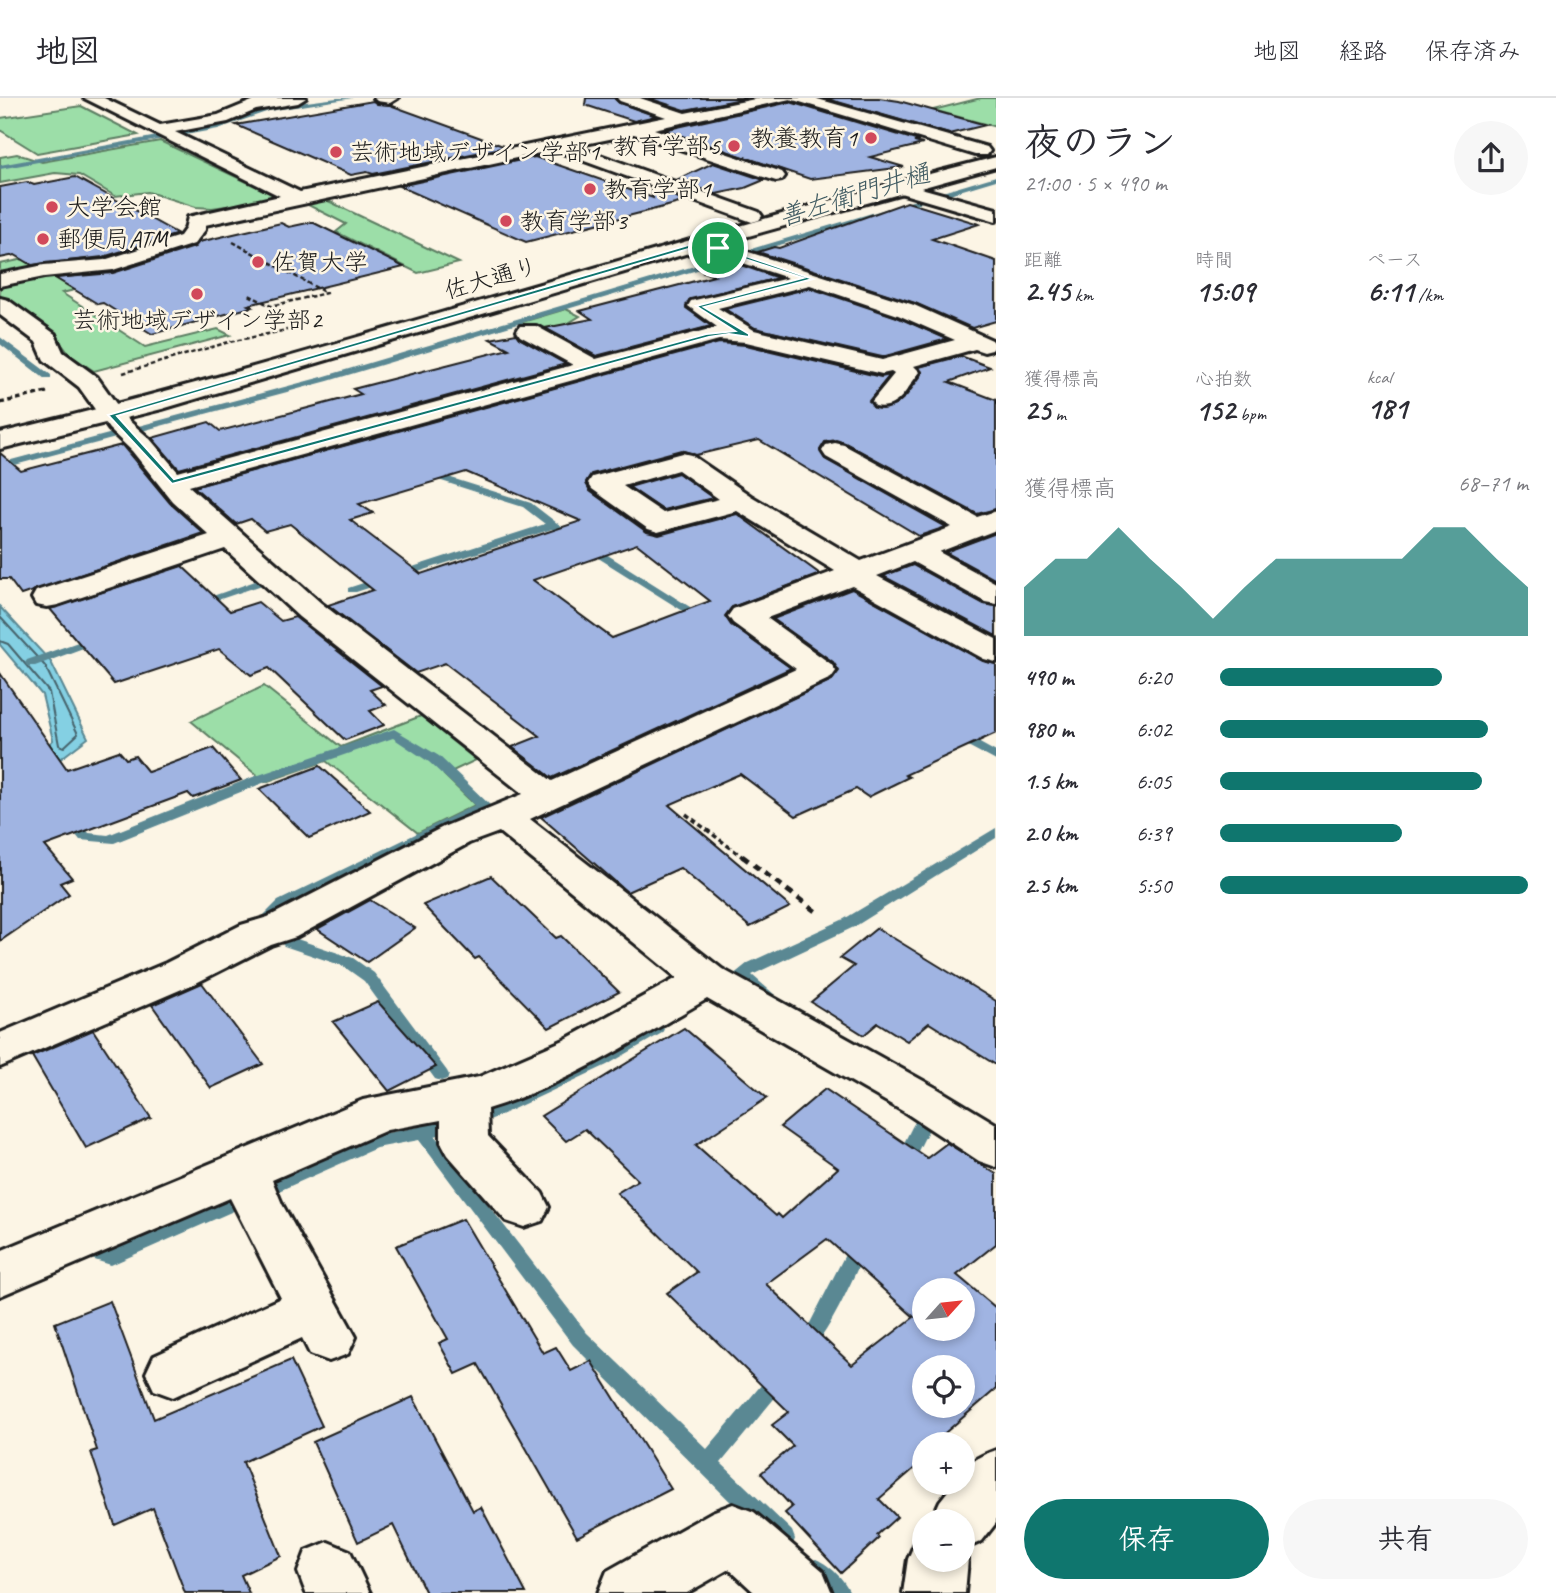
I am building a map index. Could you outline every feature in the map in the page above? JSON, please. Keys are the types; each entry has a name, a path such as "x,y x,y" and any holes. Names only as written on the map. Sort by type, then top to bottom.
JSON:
{"street":[{"path":"92,98 298,198"},
{"path":"157,130 222,119 267,98"},
{"path":"252,106 298,98"},
{"path":"382,98 390,98"},
{"path":"625,98 685,118"},
{"path":"0,280 44,271 106,266 166,248 187,240 195,230 195,221 783,98"},
{"path":"797,98 991,154"},
{"path":"110,107 136,101"},
{"path":"635,129 772,174 748,178"},
{"path":"556,145 752,216"},
{"name":"佐大通り","path":"0,441 123,427 702,243 903,188 991,154"},
{"name":"佐大通り","path":"366,320 991,154"},
{"path":"687,193 711,187"},
{"path":"903,188 996,215"},
{"path":"702,243 899,308 986,346"},
{"path":"810,279 699,306 733,332 882,367 986,346"},
{"path":"0,305 47,339 52,355 88,382 123,427 177,488 310,610 548,796"},
{"path":"528,331 593,367"},
{"path":"177,488 593,367 733,332"},
{"path":"884,401 908,372 895,364"},
{"path":"835,451 985,524"},
{"path":"741,502 856,571 863,580 996,652"},
{"path":"0,1051 181,973 274,929 456,835 504,817 819,671 744,616 985,524"},
{"path":"47,598 232,537"},
{"path":"913,550 996,595"},
{"path":"504,817 721,988 922,1101 996,1149"},
{"path":"464,1121 494,1090 721,988"},
{"path":"0,1274 96,1233 252,1190 380,1113 464,1121 524,1207"},
{"path":"173,1373 322,1323 252,1190"},
{"path":"971,1509 996,1478"},
{"path":"629,1593 733,1533 801,1593"},
{"path":"934,1593 936,1572"}],"path":[{"path":"195,221 326,293 271,306 249,295"},
{"path":"685,814 819,914"}],"green space":[{"path":"981,98 996,98 996,127 933,110"},
{"path":"81,106 138,135 37,153 0,130 0,118"},
{"path":"160,141 274,195 269,200 212,208 196,207 148,192 115,196 79,175 55,173 0,183 0,157 17,154 42,162"},
{"path":"322,198 459,263 418,273 336,232 346,224 302,202"},
{"path":"167,245 197,261 62,293 145,347 218,329 230,335 94,371 71,356 55,336 0,296 0,264 86,246 105,256"},
{"path":"566,309 580,316 567,324 693,320 712,330 593,363 519,323"},
{"path":"264,686 341,747 421,716 476,760 444,775 475,805 418,833 326,761 265,782 191,721"}],"water":[{"path":"0,607 51,662 88,738 38,776 32,764 53,740 42,695 0,645"}],"building":[{"path":"586,98 614,98 619,103 656,116 634,121 585,105"},
{"path":"648,98 747,98 685,110"},
{"path":"824,98 879,98 899,101 986,125 949,134"},
{"path":"373,101 506,147 373,174 367,172 351,175 236,125"},
{"path":"790,102 923,144 870,157 904,167 810,179 664,130"},
{"path":"535,157 653,198 651,191 655,189 687,201 526,242 399,186"},
{"path":"713,163 764,180 745,188 716,194 676,180"},
{"path":"75,177 178,234 103,257 32,265 15,255 0,258 0,187 27,182 34,185"},
{"path":"907,202 979,224 932,239 996,261 996,321 972,328 915,303 758,252 779,248"},
{"path":"312,222 404,267 248,305 252,307 152,334 103,303 98,304 55,278 113,273 195,247 199,242 281,223 289,227"},
{"path":"732,262 778,278 689,300 686,308 711,326 596,356 545,328 592,319 580,311 714,276 704,272"},
{"path":"810,288 897,317 947,339 882,357 755,328 725,309"},
{"path":"516,334 566,364 179,469 152,438 209,422 220,431 361,394 353,389 509,349 490,339"},
{"path":"719,343 746,345 881,377 890,375 869,401 873,407 882,409 895,405 906,396 922,374 919,367 961,356 990,367 949,382 996,400 996,509 977,514 845,443 836,440 825,442 820,450 825,459 946,527 919,536 759,440 696,455 681,450 591,474 586,482 590,491 647,532 659,535 737,514 820,574 732,607 725,616 731,625 791,668 552,778 512,747 540,736 445,663 416,673 328,605 373,590 290,524 265,531 251,519 236,524 194,487","holes":["466,472 581,521 421,574 350,520 373,513 359,504","637,544 710,601 612,638 533,580"]},
{"path":"122,445 170,503 203,533 21,595 9,579 0,579 0,453 21,471"},
{"path":"678,473 713,498 663,510 629,487"},
{"path":"996,533 996,580 945,552"},
{"path":"913,565 984,604 996,606 996,636 883,576"},
{"path":"182,566 230,611 258,602 281,621 295,617 382,686 370,690 386,705 370,711 384,725 345,740 269,668 251,675 219,649 114,684 50,609"},
{"path":"852,589 983,661 996,664 996,733 905,775 909,777 868,797 856,789 796,816 740,774 669,805 790,907 750,927 680,868 627,892 541,817 832,680 839,671 833,662 773,619"},
{"path":"0,673 67,769 119,751 126,759 135,756 148,772 213,748 241,780 193,798 188,793 45,846 72,878 60,883 69,894 0,941"},
{"path":"320,766 370,811 309,838 259,789"},
{"path":"491,876 556,938 561,936 619,992 549,1028 479,957 475,959 423,905"},
{"path":"370,900 415,928 367,962 317,929"},
{"path":"877,928 996,1001 996,1065 929,1023 907,1041 878,1023 864,1035 811,1002 854,966 840,958"},
{"path":"202,983 263,1064 211,1088 152,1005"},
{"path":"378,1002 436,1067 389,1091 333,1022"},
{"path":"684,1028 767,1098 696,1145 776,1216 778,1214 782,1218 838,1168 780,1127 825,1089 927,1158 947,1143 996,1174 996,1244 957,1275 961,1278 912,1278 912,1315 827,1239 766,1284 852,1365 912,1319 912,1341 975,1341 975,1290 996,1308 996,1389 975,1407 975,1355 912,1355 912,1418 962,1418 946,1432 912,1432 912,1470 879,1499 897,1517 877,1535 879,1538 841,1573 785,1513 792,1507 761,1473 793,1446 772,1425 789,1412 667,1293 697,1272 617,1193 638,1180 585,1129 566,1141 541,1116"},
{"path":"93,1030 151,1118 86,1148 32,1056"},
{"path":"463,1219 543,1353 556,1347 571,1371 591,1361 671,1489 577,1537 478,1364 456,1374 439,1343 448,1339 396,1246"},
{"path":"110,1301 154,1419 291,1360 322,1426 243,1462 281,1556 241,1575 249,1593 185,1593 153,1508 115,1525 91,1452 97,1450 55,1323"},
{"path":"413,1397 473,1511 481,1507 526,1593 426,1593 393,1525 358,1542 313,1442"}],"waterway":[{"path":"0,167 218,127 268,109 350,98"},
{"name":"善左衛門井樋","path":"0,466 325,379 996,178"},
{"path":"689,313 724,329"},
{"path":"724,329 773,326"},
{"path":"724,329 731,340 759,353"},
{"path":"0,340 48,377"},
{"path":"291,457 340,446 360,452"},
{"path":"148,504 169,494 248,469"},
{"path":"426,473 527,505 553,525"},
{"path":"352,590 553,525"},
{"path":"553,525 703,619"},
{"path":"199,603 261,582"},
{"path":"31,663 98,639"},
{"path":"800,644 849,672"},
{"path":"70,819 85,837 109,840 258,780 394,733 434,759 484,806 283,904 266,920 289,942 348,962 369,977 441,1075"},
{"path":"958,735 996,757"},
{"path":"725,988 753,967 849,923 996,832"},
{"path":"743,976 767,995"},
{"path":"423,1133 486,1114 601,1061 656,1029"},
{"path":"903,1163 921,1127"},
{"path":"82,1249 111,1257 373,1142 423,1133"},
{"path":"423,1133 580,1339 707,1464"},
{"path":"805,1344 817,1329 859,1246"},
{"path":"707,1464 780,1377"},
{"path":"707,1464 784,1539"},
{"path":"816,1570 839,1593"}],"place":[{"name":"教養教育1","path":"871,138"},
{"name":"教育学部5","path":"734,146"},
{"name":"芸術地域デザイン学部1","path":"336,152"},
{"name":"教育学部1","path":"590,189"},
{"name":"大学会館","path":"52,207"},
{"name":"教育学部3","path":"506,221"},
{"name":"郵便局ATM","path":"43,239"},
{"name":"佐賀大学","path":"258,262"},
{"name":"芸術地域デザイン学部2","path":"197,294"}],"route":[{"path":"702,243 718,248 810,279 699,306 747,335 729,332 708,335 172,482 112,415 702,243"}]}
